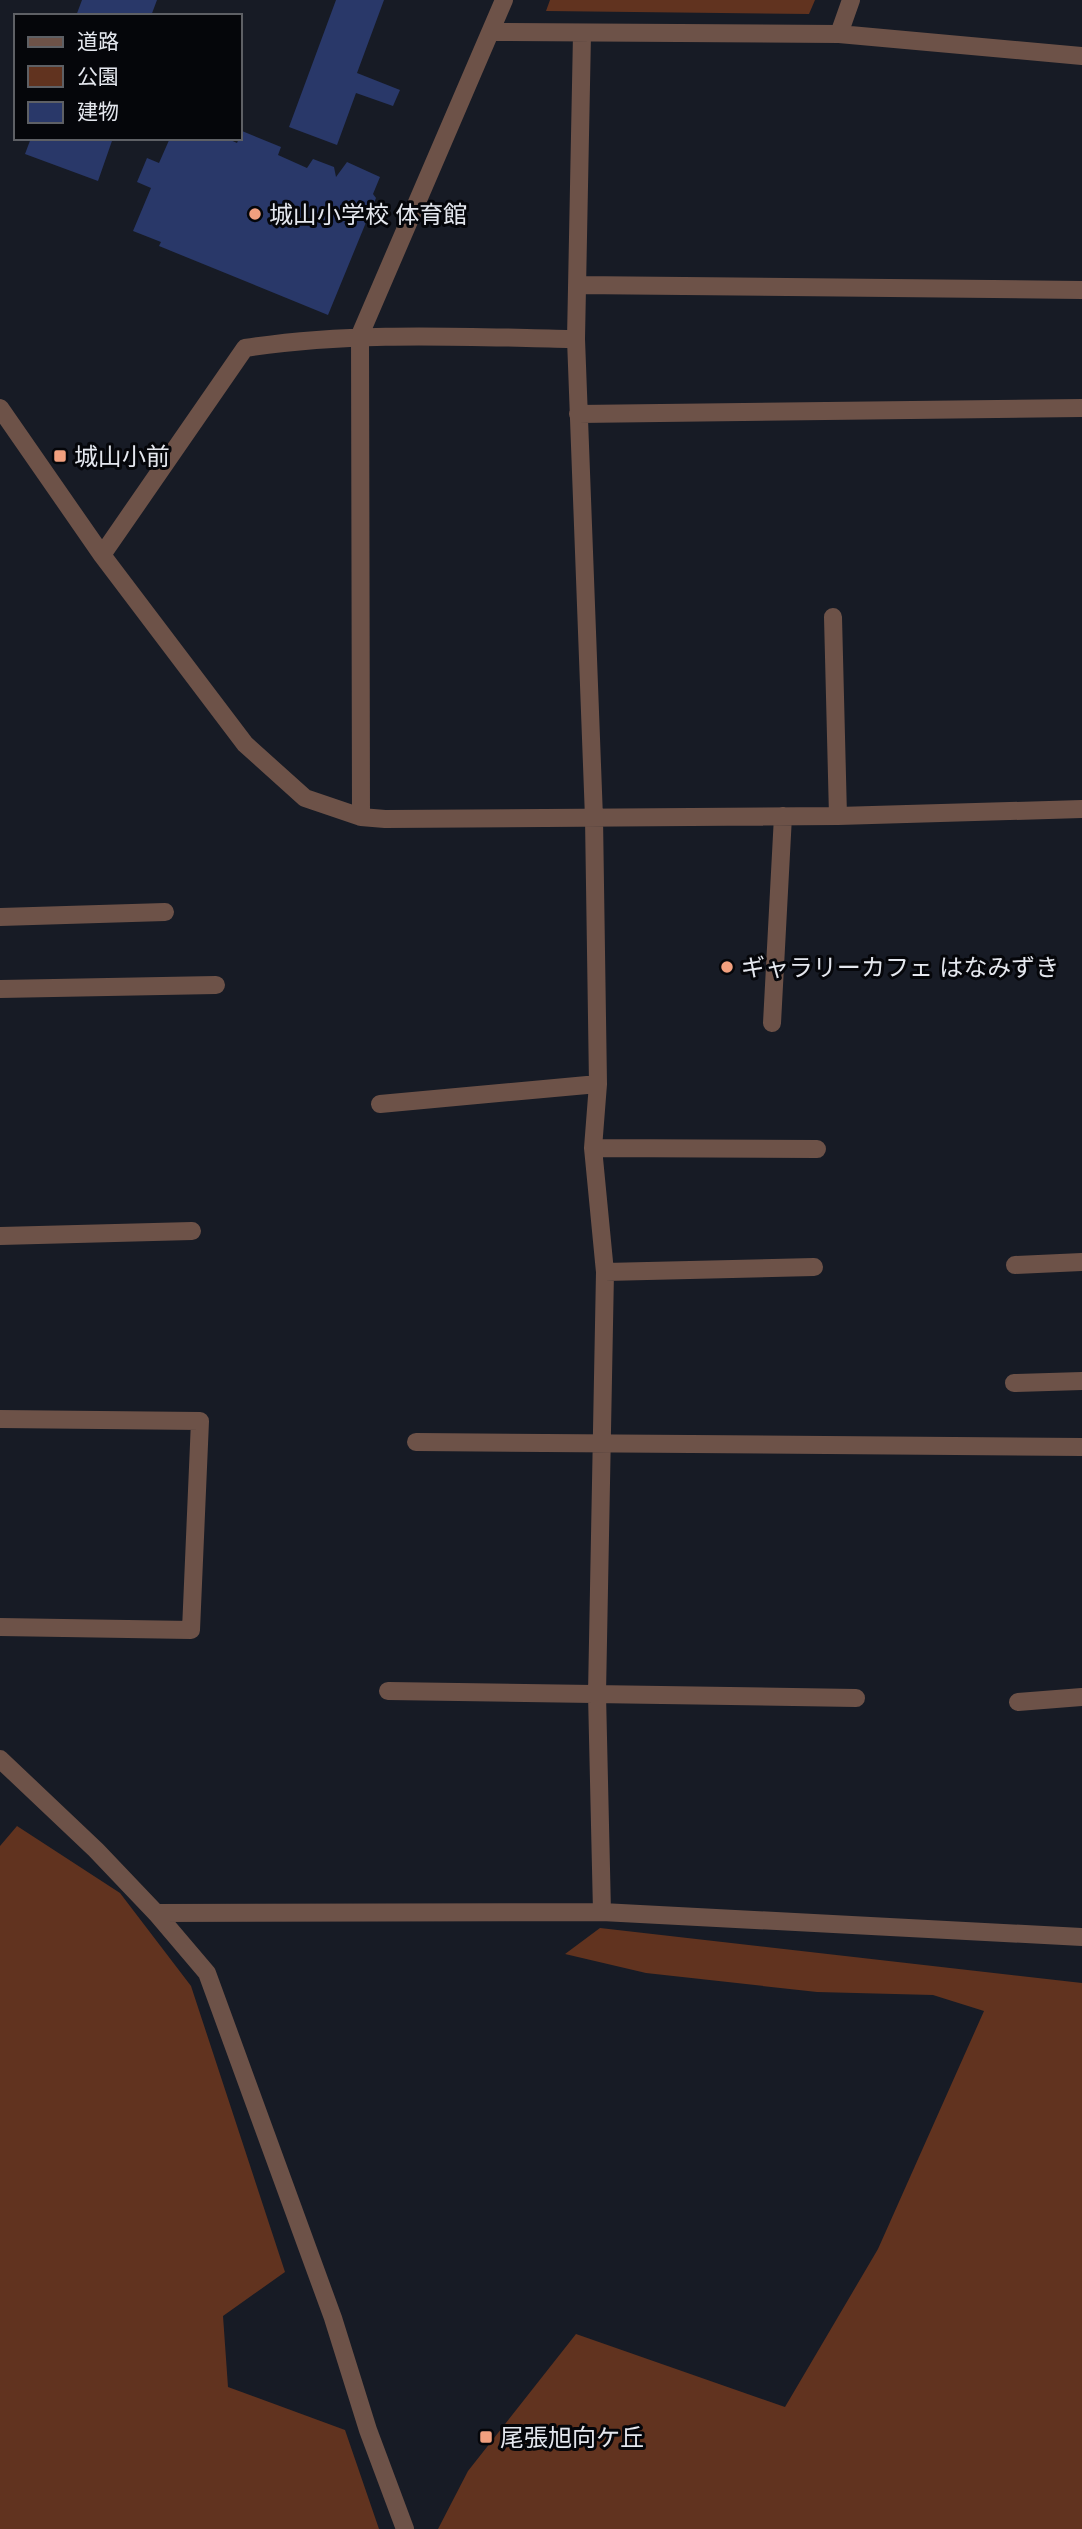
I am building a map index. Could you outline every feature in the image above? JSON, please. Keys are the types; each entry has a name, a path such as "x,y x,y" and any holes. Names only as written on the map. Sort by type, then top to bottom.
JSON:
{"street":[{"path":"361,817 360,335 504,0"},
{"path":"839,34 851,0"},
{"path":"492,32 839,34 1082,56"},
{"path":"582,34 576,339 594,818 597,1084 593,1148 606,1272 597,1694 602,1912"},
{"path":"577,285 1082,290"},
{"path":"102,555 245,348 284,341 360,335 576,339"},
{"path":"0,408 102,555 245,744 305,798 361,817 385,819 838,816 1082,808"},
{"path":"578,414 1082,408"},
{"path":"833,617 838,816"},
{"path":"772,1023 783,816"},
{"path":"0,917 164,912"},
{"path":"0,989 216,985"},
{"path":"380,1104 597,1084"},
{"path":"593,1148 817,1149"},
{"path":"0,1236 192,1231"},
{"path":"1015,1265 1082,1262"},
{"path":"606,1272 814,1267"},
{"path":"1014,1383 1082,1381"},
{"path":"0,1419 200,1421 191,1630 0,1627"},
{"path":"416,1442 1082,1447"},
{"path":"388,1691 856,1698"},
{"path":"1018,1702 1082,1697"},
{"path":"0,1759 96,1850 156,1913 207,1973 333,2318 368,2430 405,2529"},
{"path":"156,1913 602,1912 1082,1937"}],"green space":[{"path":"550,0 815,0 809,14 546,11"},
{"path":"17,1826 120,1893 191,1986 285,2272 223,2316 228,2387 345,2430 379,2529 0,2529 0,1846"},
{"path":"600,1928 1082,1983 1082,2529 438,2529 468,2471 576,2334 785,2407 878,2249 984,2011 933,1995 817,1992 646,1973 565,1954"}],"building":[{"path":"82,0 157,0 152,14 77,14"},
{"path":"336,0 384,0 357,73 400,90 393,106 356,93 337,145 289,127"},
{"name":"城山小学校 体育館","path":"242,131 281,147 278,155 307,168 313,159 334,167 336,177 347,162 380,177 373,194 376,198 328,315 159,246 161,242 133,231 151,188 137,182 147,158 159,163 169,140 230,140 237,143 242,140"},
{"path":"30,140 112,140 98,181 25,154"}],"place":[{"name":"城山小学校 体育館","path":"255,214"},
{"name":"城山小前","path":"60,456"},
{"name":"ギャラリーカフェ はなみずき","path":"727,967"},
{"name":"尾張旭向ケ丘","path":"486,2437"}]}
